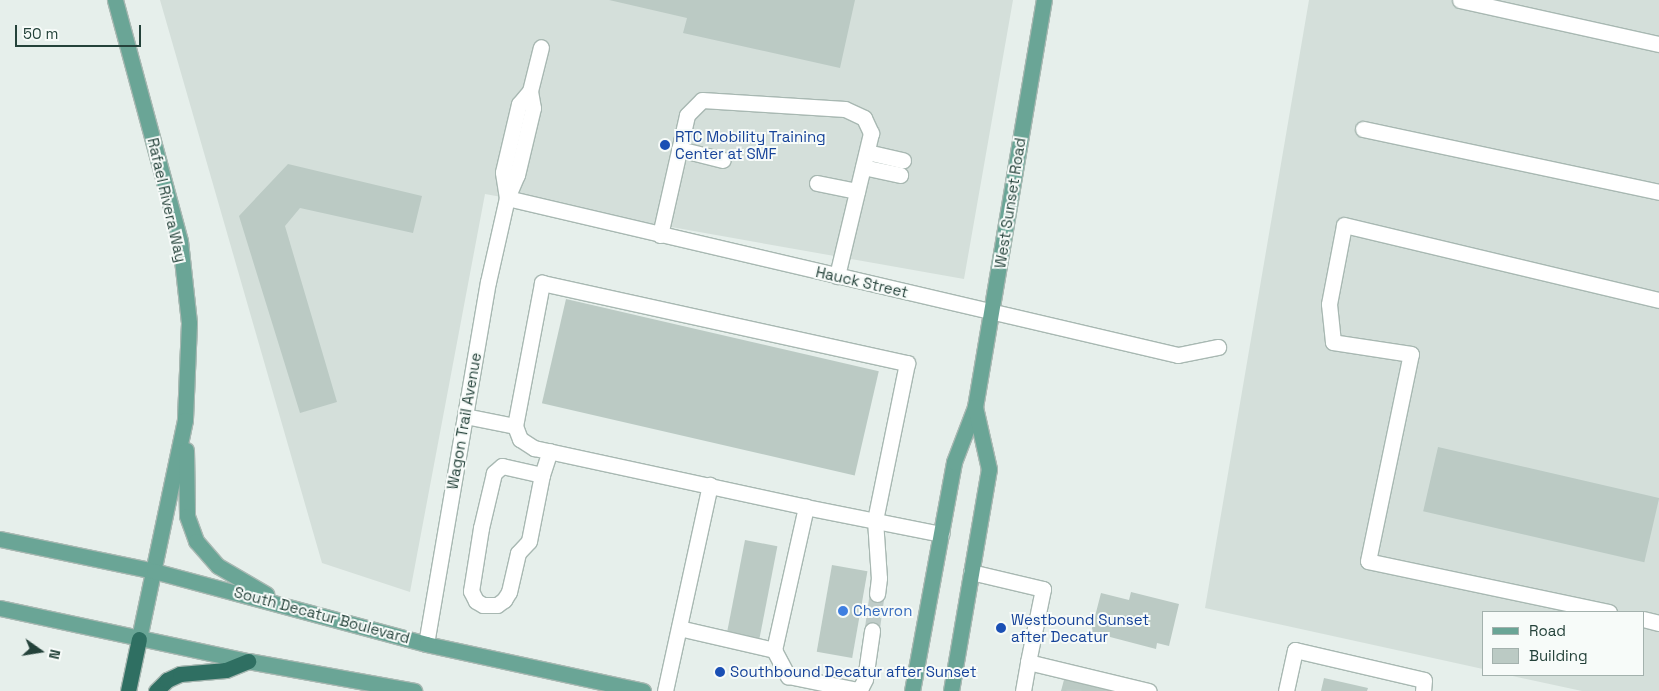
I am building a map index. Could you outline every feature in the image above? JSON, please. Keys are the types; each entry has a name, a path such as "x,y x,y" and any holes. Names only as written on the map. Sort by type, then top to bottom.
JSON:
{"highway":[{"path":"128,691 140,639"},
{"path":"156,691 167,680 180,674 226,670 248,661"}],"main road":[{"name":"Rafael Rivera Way","path":"116,0 180,241 189,323 185,420 140,639"},
{"name":"West Sunset Road","path":"912,691 954,462 975,407 1044,0"},
{"name":"West Sunset Road","path":"951,691 989,469 975,407"},
{"path":"185,420 187,516 196,541 218,566 290,607"},
{"name":"South Decatur Boulevard","path":"0,539 154,570 426,644 644,691"},
{"path":"0,608 248,661 414,691"}],"street":[{"path":"1460,0 1659,44"},
{"name":"Wagon Trail Avenue","path":"426,644 488,282 507,198 517,175 533,108 530,91 541,47"},
{"path":"660,235 687,115 702,100 846,109 864,118 871,133 837,276"},
{"path":"1363,128 1659,192"},
{"path":"679,149 722,160"},
{"path":"863,167 902,167 866,152"},
{"path":"817,183 858,191"},
{"name":"Hauck Street","path":"507,198 1178,355 1218,348"},
{"path":"1604,611 1368,561 1411,354 1333,342 1330,304 1344,226 1659,300"},
{"path":"877,594 879,578 875,520 907,363 542,283 515,426 520,439 534,448 806,507 875,520 942,534"},
{"path":"465,416 515,426"},
{"path":"542,475 502,466 494,473 470,591 476,601 491,606 504,600 510,592 518,553 529,541 542,475 550,451"},
{"path":"665,691 710,485"},
{"path":"806,507 774,650 788,676 857,690 865,679 872,631"},
{"path":"971,572 1044,589 1023,691"},
{"path":"1644,619 1659,623"},
{"path":"678,628 774,650"},
{"path":"1286,691 1295,650 1424,680 1423,691"},
{"path":"1028,662 1082,683 1149,691"}],"shaded area":[{"path":"160,0 1013,0 964,279 485,194 410,592 322,563"},
{"path":"1309,0 1659,0 1659,691 1582,691 1513,676 1644,676 1644,611 1482,611 1482,669 1205,608"}],"building":[{"path":"609,0 855,0 840,68 683,33 687,18"},
{"path":"288,164 422,196 413,233 300,208 285,226 337,402 300,413 239,216"},
{"path":"566,299 879,371 855,475 542,403"},
{"path":"1438,447 1659,498 1644,562 1423,511"},
{"path":"745,540 777,546 759,639 727,632"},
{"name":"Chevron","path":"832,565 867,571 852,658 817,652"},
{"path":"1131,592 1179,604 1169,646 1157,643 1156,649 1091,632 1101,593 1129,600"},
{"path":"1065,676 1128,691 1061,691"},
{"path":"1324,678 1368,688 1367,691 1321,691"}],"tunnel":[{"path":"872,631 877,594"}],"place":[{"name":"RTC Mobility Training Center at SMF","path":"665,145"},
{"name":"Chevron","path":"843,611"},
{"name":"Westbound Sunset after Decatur","path":"1001,628"},
{"name":"Southbound Decatur after Sunset","path":"720,672"}]}
